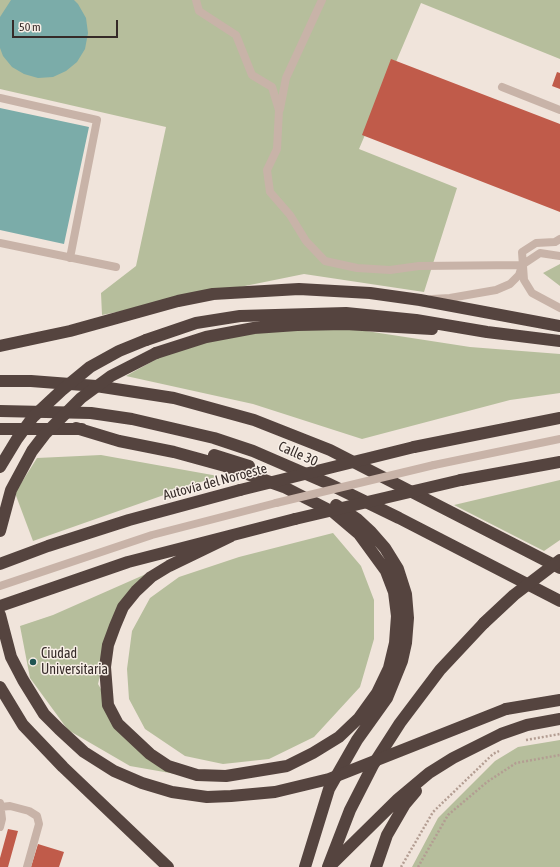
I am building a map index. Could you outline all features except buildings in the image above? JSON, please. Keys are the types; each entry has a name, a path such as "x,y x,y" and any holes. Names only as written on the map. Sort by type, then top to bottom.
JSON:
{"highway":[{"path":"0,346 70,331 178,301 213,294 299,288 370,293 420,300 560,326"},
{"path":"0,466 17,438 33,417 90,367 119,351 196,323 240,316 295,313 346,313 416,320 487,332 560,341"},
{"path":"0,531 11,490 32,451 49,429 81,398 111,376 156,353 206,337 230,332 297,325 345,324 487,332"},
{"name":"Calle 30","path":"0,381 31,381 119,389 174,398 254,420 330,450 560,568"},
{"name":"Calle 30","path":"0,411 91,413 125,418 167,426 253,451 327,483 560,601"},
{"name":"Autovía del Noroeste","path":"0,564 48,546 129,520 240,490 414,448 560,418"},
{"path":"0,429 76,428 121,433 177,445 230,459 288,480 341,507 357,519 385,548 398,569 406,594 408,618 406,643 402,661 388,698 357,740 329,789 305,867"},
{"path":"76,428 119,441 174,452 225,466 284,487 333,512 359,534 386,571 394,592 397,616 395,643 389,668 377,694 359,718 338,736 313,753 287,766 226,776 197,775 168,766 150,754 118,724 108,705 105,667 108,645 123,607 136,591 151,577 169,566 231,536"},
{"path":"0,606 128,562 295,519 461,480 560,462"},
{"path":"329,867 350,810 374,765 400,723 440,670 484,623 514,595 560,560"},
{"path":"0,615 11,657 22,680 44,714 84,752 114,771 142,783 172,792 207,797 231,796 274,792 329,779 506,709 560,700"},
{"path":"0,687 28,730 63,767 168,867"},
{"path":"329,867 372,823 430,773 453,758 501,734 527,725 560,719"},
{"path":"376,867 387,835 405,804 430,773"}],"lane":[{"path":"196,0 199,11 236,35 252,75 272,87 279,110"},
{"path":"322,0 289,71 279,110 277,148 267,170 270,192 290,215 306,241 325,261 357,268 390,270 419,266 522,265 540,253 560,256"},
{"path":"502,87 560,110"},
{"path":"0,98 97,120 70,258"},
{"path":"560,239 555,242 536,243 522,252 524,280 532,293 560,308"},
{"path":"0,242 116,268"},
{"path":"420,300 450,298 496,290 510,284 519,275 522,265"},
{"path":"0,586 152,535 434,464 560,440"},
{"path":"0,802 2,819 0,827"},
{"path":"0,807 10,806 29,811 37,816 39,824 27,867"}],"path":[{"path":"522,741 560,734"},
{"path":"401,867 433,812 493,754 504,748"},
{"path":"418,867 448,815 487,782 516,763 560,754"}],"green space":[{"path":"0,0 560,0 560,59 421,3 359,149 457,188 424,292 304,274 102,315 101,293 136,266 166,127 0,89"},
{"path":"560,264 560,286 543,273"},
{"path":"308,322 470,347 560,354 560,393 510,400 362,439 253,404 126,376 187,342"},
{"path":"101,455 218,476 33,541 15,493 37,458"},
{"path":"560,480 560,540 544,551 454,505"},
{"path":"333,533 361,566 374,600 374,639 360,687 314,737 269,759 223,764 185,756 145,729 129,699 127,669 132,631 150,598 179,577 239,557"},
{"path":"146,574 116,610 98,684 129,737 187,776 130,766 68,730 30,678 20,626 53,615"},
{"path":"560,740 560,867 412,867 438,818 495,761 518,747"}],"water":[{"path":"11,0 74,0 86,18 88,33 85,49 77,62 66,71 53,77 38,78 24,74 12,67 3,56 0,48 0,17"},
{"path":"0,108 89,127 64,244 0,230"}],"place":[{"name":"Ciudad Universitaria","path":"33,662"}]}
